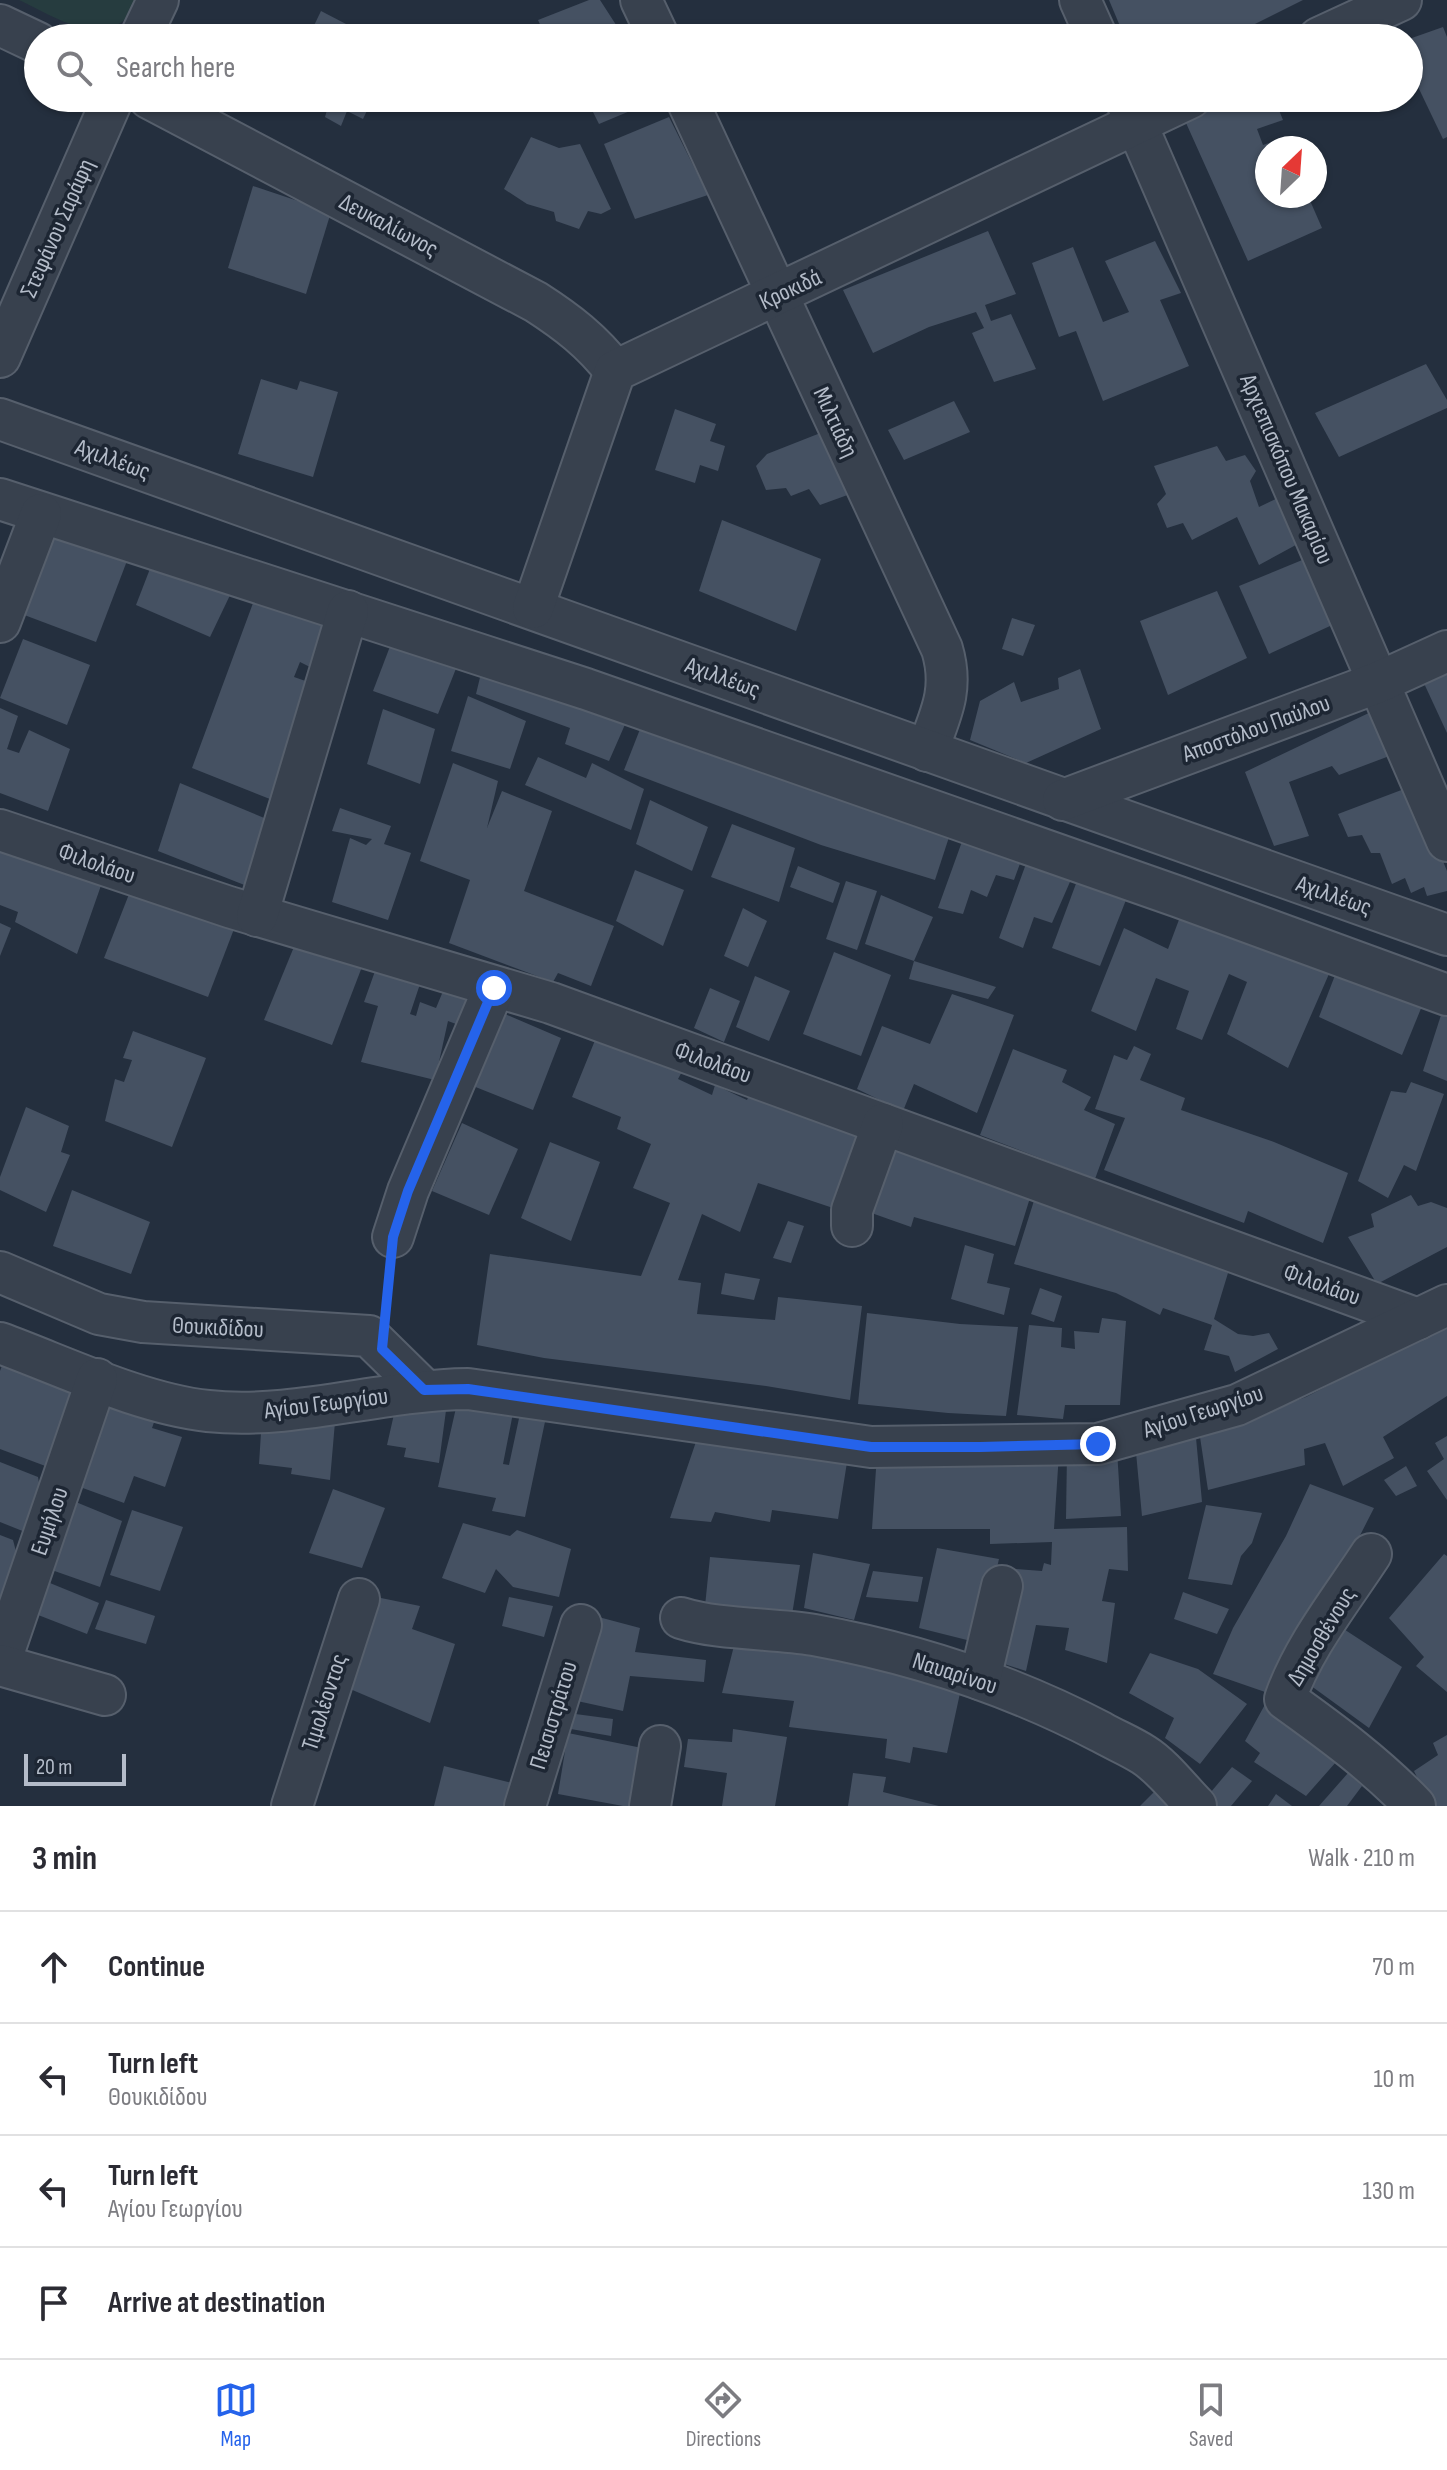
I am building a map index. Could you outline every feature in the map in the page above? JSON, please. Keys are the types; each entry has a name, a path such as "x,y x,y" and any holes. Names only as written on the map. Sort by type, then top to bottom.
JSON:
{"street":[{"path":"147,24 158,0"},
{"path":"641,0 652,24"},
{"path":"1080,0 1091,24"},
{"path":"1349,24 1401,0"},
{"path":"0,25 24,36"},
{"name":"Στεφάνου Σαράφη","path":"0,357 107,112"},
{"name":"Δευκαλίωνος","path":"176,112 536,302 571,325 597,348 615,371"},
{"name":"Μιλτιάδη","path":"692,112 942,649 948,669 948,690 927,751"},
{"name":"Κροκιδά","path":"615,371 777,295 1127,112"},
{"name":"Αρχιεπισκόπου Μακαρίου","path":"1132,112 1447,841"},
{"path":"533,608 615,371"},
{"name":"Αχιλλέως","path":"0,419 1447,935"},
{"path":"0,499 615,700 1179,897 1447,995"},
{"path":"0,622 41,514"},
{"path":"257,916 348,611"},
{"name":"Αποστόλου Παύλου","path":"1063,800 1379,682 1447,651"},
{"name":"Φιλολάου","path":"0,830 257,916 551,1003 883,1124 1432,1312"},
{"path":"393,1237 408,1191 494,988"},
{"path":"852,1226 852,1210 883,1124"},
{"name":"Θουκιδίδου","path":"0,1272 99,1314 143,1322 369,1336 424,1390"},
{"name":"Αγίου Γεωργίου","path":"0,1343 164,1404 208,1411 307,1408 424,1390 468,1389 871,1447 980,1447 1098,1444 1237,1405 1432,1312"},
{"name":"Ευμήλου","path":"0,1664 97,1379"},
{"name":"Δημοσθένους","path":"1371,1554 1291,1681 1285,1699 1342,1740 1415,1806"},
{"path":"980,1679 1002,1586"},
{"name":"Τιμολέοντος","path":"292,1806 359,1599"},
{"name":"Ναυαρίνου","path":"681,1618 817,1636 878,1649 980,1679 1031,1698 1146,1756 1196,1806"},
{"name":"Πεισιστράτου","path":"525,1806 581,1625"},
{"path":"0,1664 105,1695"},
{"path":"650,1806 660,1746"}],"path":[{"path":"382,1349 393,1237"}],"green space":[{"path":"19,0 141,0 128,17 117,24 68,23"}],"building":[{"path":"589,0 600,0 615,24 540,24 538,20"},
{"path":"1109,0 1303,0 1255,24 1119,24"},
{"path":"321,11 346,24 315,24"},
{"path":"1443,27 1447,37 1447,137 1443,139 1423,97 1423,34"},
{"path":"326,112 347,112 341,126 325,117"},
{"path":"349,112 366,112 363,119"},
{"path":"593,112 628,112 599,124"},
{"path":"1187,112 1280,112 1283,120 1257,129 1260,136 1255,136 1255,208 1313,208 1322,228 1248,261 1182,114"},
{"path":"669,117 708,195 635,219 604,144"},
{"path":"531,137 559,148 580,144 611,209 601,214 588,211 579,229 556,221 554,212 527,204 504,189"},
{"path":"253,186 331,212 306,294 228,268"},
{"path":"988,231 1016,294 985,305 991,321 1011,314 1036,369 994,382 972,333 984,328 976,312 929,327 873,353 843,290"},
{"path":"1155,241 1181,293 1160,300 1189,366 1103,401 1076,331 1059,337 1032,263 1073,247 1103,322 1129,312 1105,261"},
{"path":"1426,364 1447,400 1447,408 1339,457 1315,413"},
{"path":"261,379 297,390 300,381 338,392 313,477 238,454"},
{"path":"954,401 970,432 904,460 888,430"},
{"path":"675,409 716,424 710,441 725,446 718,471 700,465 695,483 655,470"},
{"path":"828,430 853,493 820,505 809,489 791,496 786,488 766,490 756,466 767,454"},
{"path":"1217,446 1226,461 1245,455 1256,471 1250,481 1259,507 1284,495 1305,540 1259,565 1237,517 1192,540 1183,523 1167,528 1157,504 1166,494 1154,466"},
{"path":"722,520 821,559 796,631 699,591"},
{"path":"55,527 130,553 96,642 19,613"},
{"path":"1312,556 1341,621 1269,654 1239,586"},
{"path":"153,561 232,591 210,637 136,605"},
{"path":"1217,591 1247,658 1168,695 1140,621"},
{"path":"256,595 328,620 310,667 300,662 294,677 320,686 280,803 192,768"},
{"path":"1012,618 1035,625 1023,656 1002,649"},
{"path":"394,636 459,661 438,714 373,691"},
{"path":"23,639 90,665 67,725 0,698"},
{"path":"483,665 627,720 609,761 565,744 570,728 476,694"},
{"path":"1447,666 1447,733 1422,679"},
{"path":"1080,669 1101,729 1026,763 970,740 980,701 1014,682 1021,702 1059,689 1058,678"},
{"path":"468,696 526,721 510,769 451,751"},
{"path":"0,708 18,716 7,749 19,753 29,730 70,749 48,811 0,793"},
{"path":"383,709 435,729 420,784 367,764"},
{"path":"1373,711 1392,755 1339,775 1332,766 1289,782 1309,836 1274,846 1245,772"},
{"path":"644,719 951,831 935,880 821,845 624,770"},
{"path":"538,757 586,778 592,763 644,789 631,830 525,785"},
{"path":"453,763 498,781 487,828 502,791 552,811 524,891 614,926 591,986 558,973 553,982 449,943 470,880 420,861"},
{"path":"180,783 269,820 247,886 158,851"},
{"path":"1412,786 1447,871 1447,891 1427,896 1424,887 1411,893 1405,878 1392,884 1380,853 1371,853 1362,835 1348,837 1338,814"},
{"path":"650,800 708,827 692,871 636,844"},
{"path":"340,808 391,826 384,844 411,853 388,920 332,902 350,838 366,845 372,839 332,831"},
{"path":"732,824 795,848 779,902 711,877"},
{"path":"964,836 1022,858 1014,880 996,875 987,897 971,890 963,914 938,908"},
{"path":"0,837 104,877 77,954 15,922 18,912 0,905"},
{"path":"1027,861 1073,875 1052,923 1034,917 1023,948 999,938"},
{"path":"798,866 840,883 833,903 790,887"},
{"path":"635,870 684,890 663,946 616,921"},
{"path":"846,881 877,891 857,950 826,939"},
{"path":"1077,881 1126,900 1100,966 1052,948"},
{"path":"133,884 234,929 208,997 104,958"},
{"path":"881,895 933,917 914,961 865,944"},
{"path":"743,908 767,921 748,967 724,956"},
{"path":"1183,909 1332,967 1288,1068 1227,1034 1247,982 1229,974 1202,1040 1176,1029 1189,991 1156,978 1136,1031 1091,1011 1124,928 1168,949"},
{"path":"0,923 11,928 0,956"},
{"path":"298,937 365,959 332,1045 264,1020"},
{"path":"834,952 891,975 861,1056 803,1034"},
{"path":"379,960 423,975 410,1014 416,1016 420,1002 436,1008 446,984 476,996 464,1027 448,1021 435,1080 361,1062 378,1006 364,1002"},
{"path":"914,961 996,987 988,999 909,979"},
{"path":"1337,970 1422,1006 1402,1055 1319,1017"},
{"path":"755,976 790,991 769,1041 736,1027"},
{"path":"710,988 740,1001 724,1042 694,1028"},
{"path":"952,994 1014,1015 977,1113 914,1084 903,1111 857,1089 882,1026 930,1044"},
{"path":"1442,1012 1447,1014 1447,1081 1423,1071"},
{"path":"505,1014 561,1038 533,1110 468,1084 482,1047 491,1050"},
{"path":"600,1028 685,1066 678,1079 712,1095 715,1085 747,1100 753,1085 870,1131 842,1211 758,1183 740,1232 702,1214 678,1280 701,1283 697,1314 775,1320 778,1297 862,1306 850,1400 766,1386 544,1358 477,1345 490,1254 641,1276 670,1203 633,1188 651,1144 617,1129 621,1117 572,1097"},
{"path":"133,1031 206,1058 172,1147 105,1121 115,1079 124,1082 132,1060 123,1058"},
{"path":"1134,1046 1151,1054 1140,1080 1185,1098 1181,1110 1274,1142 1348,1173 1323,1243 1248,1211 1244,1223 1104,1170 1125,1118 1095,1109 1114,1055 1127,1060"},
{"path":"1013,1049 1067,1070 1062,1082 1091,1097 1084,1110 1115,1124 1095,1179 980,1135"},
{"path":"1411,1082 1444,1094 1416,1171 1404,1165 1388,1198 1358,1181 1391,1091 1406,1093"},
{"path":"26,1107 69,1126 61,1152 70,1155 46,1212 0,1190 0,1177"},
{"path":"462,1123 518,1149 489,1215 432,1191"},
{"path":"550,1142 600,1162 571,1241 521,1218"},
{"path":"884,1143 1034,1185 1015,1246 914,1217 911,1227 863,1210"},
{"path":"1038,1188 1228,1273 1214,1319 1238,1334 1253,1336 1269,1333 1278,1349 1235,1372 1229,1356 1204,1350 1212,1325 1163,1308 1160,1315 1116,1293 1014,1264"},
{"path":"72,1190 150,1222 131,1274 53,1246"},
{"path":"1411,1195 1418,1206 1431,1202 1447,1208 1447,1247 1377,1284 1348,1237 1374,1227 1371,1214"},
{"path":"788,1221 804,1226 791,1263 773,1258"},
{"path":"965,1245 994,1254 987,1283 1010,1288 1004,1315 951,1299"},
{"path":"725,1273 760,1279 754,1300 721,1294"},
{"path":"1040,1288 1062,1296 1054,1322 1031,1314"},
{"path":"867,1313 1018,1327 1006,1416 858,1404"},
{"path":"1102,1318 1126,1321 1120,1405 1065,1405 1063,1419 1017,1415 1029,1325 1062,1328 1061,1347 1075,1349 1074,1331 1099,1333"},
{"path":"1447,1324 1447,1396 1383,1437 1394,1458 1343,1486 1325,1443 1304,1449 1305,1465 1208,1490 1200,1437 1306,1397"},
{"path":"7,1352 86,1385 56,1470 0,1449 0,1371"},
{"path":"101,1389 158,1411 152,1428 182,1437 165,1487 134,1476 124,1503 69,1483"},
{"path":"458,1399 514,1408 503,1464 509,1465 521,1409 546,1417 525,1517 492,1511 496,1498 438,1487"},
{"path":"397,1401 447,1403 439,1463 404,1457 406,1448 387,1445"},
{"path":"262,1417 335,1422 330,1480 291,1474 292,1468 259,1464"},
{"path":"1195,1427 1202,1502 1142,1516 1135,1442"},
{"path":"700,1430 848,1456 838,1519 772,1510 770,1522 715,1512 711,1522 670,1518"},
{"path":"1447,1436 1447,1500 1427,1471 1444,1459 1435,1443"},
{"path":"1117,1449 1121,1516 1066,1519 1067,1452"},
{"path":"1059,1453 1054,1529 1127,1527 1128,1571 1109,1569 1102,1601 1115,1603 1107,1663 1065,1650 1069,1628 1036,1625 1026,1671 992,1660 1015,1569 1042,1571 1044,1563 1051,1565 1052,1542 990,1544 990,1529 872,1529 877,1454"},
{"path":"0,1462 38,1477 41,1494 30,1534 0,1522"},
{"path":"1406,1466 1417,1486 1396,1496 1384,1480"},
{"path":"1310,1484 1374,1508 1348,1559 1268,1693 1213,1674 1233,1628 1286,1536"},
{"path":"333,1489 385,1508 362,1568 309,1553"},
{"path":"71,1500 122,1521 100,1587 46,1568"},
{"path":"1206,1505 1262,1513 1252,1543 1241,1556 1232,1585 1188,1579"},
{"path":"132,1510 183,1527 160,1591 110,1575"},
{"path":"463,1523 510,1536 517,1530 571,1549 559,1597 513,1587 496,1569 485,1593 442,1578"},
{"path":"0,1535 13,1540 18,1559 0,1597"},
{"path":"937,1548 999,1559 979,1643 919,1628"},
{"path":"813,1553 870,1564 854,1620 804,1608"},
{"path":"1444,1554 1447,1556 1447,1692 1416,1666 1424,1657 1389,1618"},
{"path":"710,1557 800,1565 791,1621 704,1616"},
{"path":"873,1571 923,1577 918,1602 866,1597"},
{"path":"45,1581 99,1603 87,1634 33,1613"},
{"path":"1183,1592 1229,1609 1217,1634 1174,1619"},
{"path":"509,1597 553,1606 544,1637 502,1626"},
{"path":"381,1598 420,1606 412,1629 455,1644 430,1723 336,1683"},
{"path":"106,1600 155,1616 146,1644 95,1629"},
{"path":"591,1615 640,1628 635,1652 706,1660 704,1682 630,1676 623,1711 568,1699"},
{"path":"1336,1624 1402,1667 1369,1728 1303,1680"},
{"path":"738,1630 962,1684 947,1753 913,1747 910,1763 885,1758 887,1739 789,1727 794,1701 722,1693"},
{"path":"1150,1653 1198,1669 1247,1704 1200,1764 1165,1738 1174,1718 1129,1693"},
{"path":"1268,1699 1344,1753 1306,1796 1254,1762 1260,1753 1245,1741"},
{"path":"568,1713 613,1719 611,1736 565,1728"},
{"path":"733,1729 787,1737 775,1806 722,1806 727,1773 684,1767 688,1739 732,1742"},
{"path":"568,1733 647,1749 638,1806 558,1794"},
{"path":"1447,1735 1447,1806 1431,1806 1414,1771 1438,1755 1433,1743"},
{"path":"444,1766 520,1785 513,1806 434,1806"},
{"path":"1232,1767 1252,1781 1231,1806 1212,1806 1205,1799"},
{"path":"853,1773 886,1777 883,1792 939,1806 848,1806"},
{"path":"1348,1773 1362,1786 1347,1806 1319,1806"},
{"path":"1154,1792 1168,1806 1140,1806"},
{"path":"1276,1794 1292,1806 1268,1806"}],"route":[{"path":"494,988 408,1191 393,1237 382,1349 424,1390 468,1389 871,1447 1098,1444"}]}
